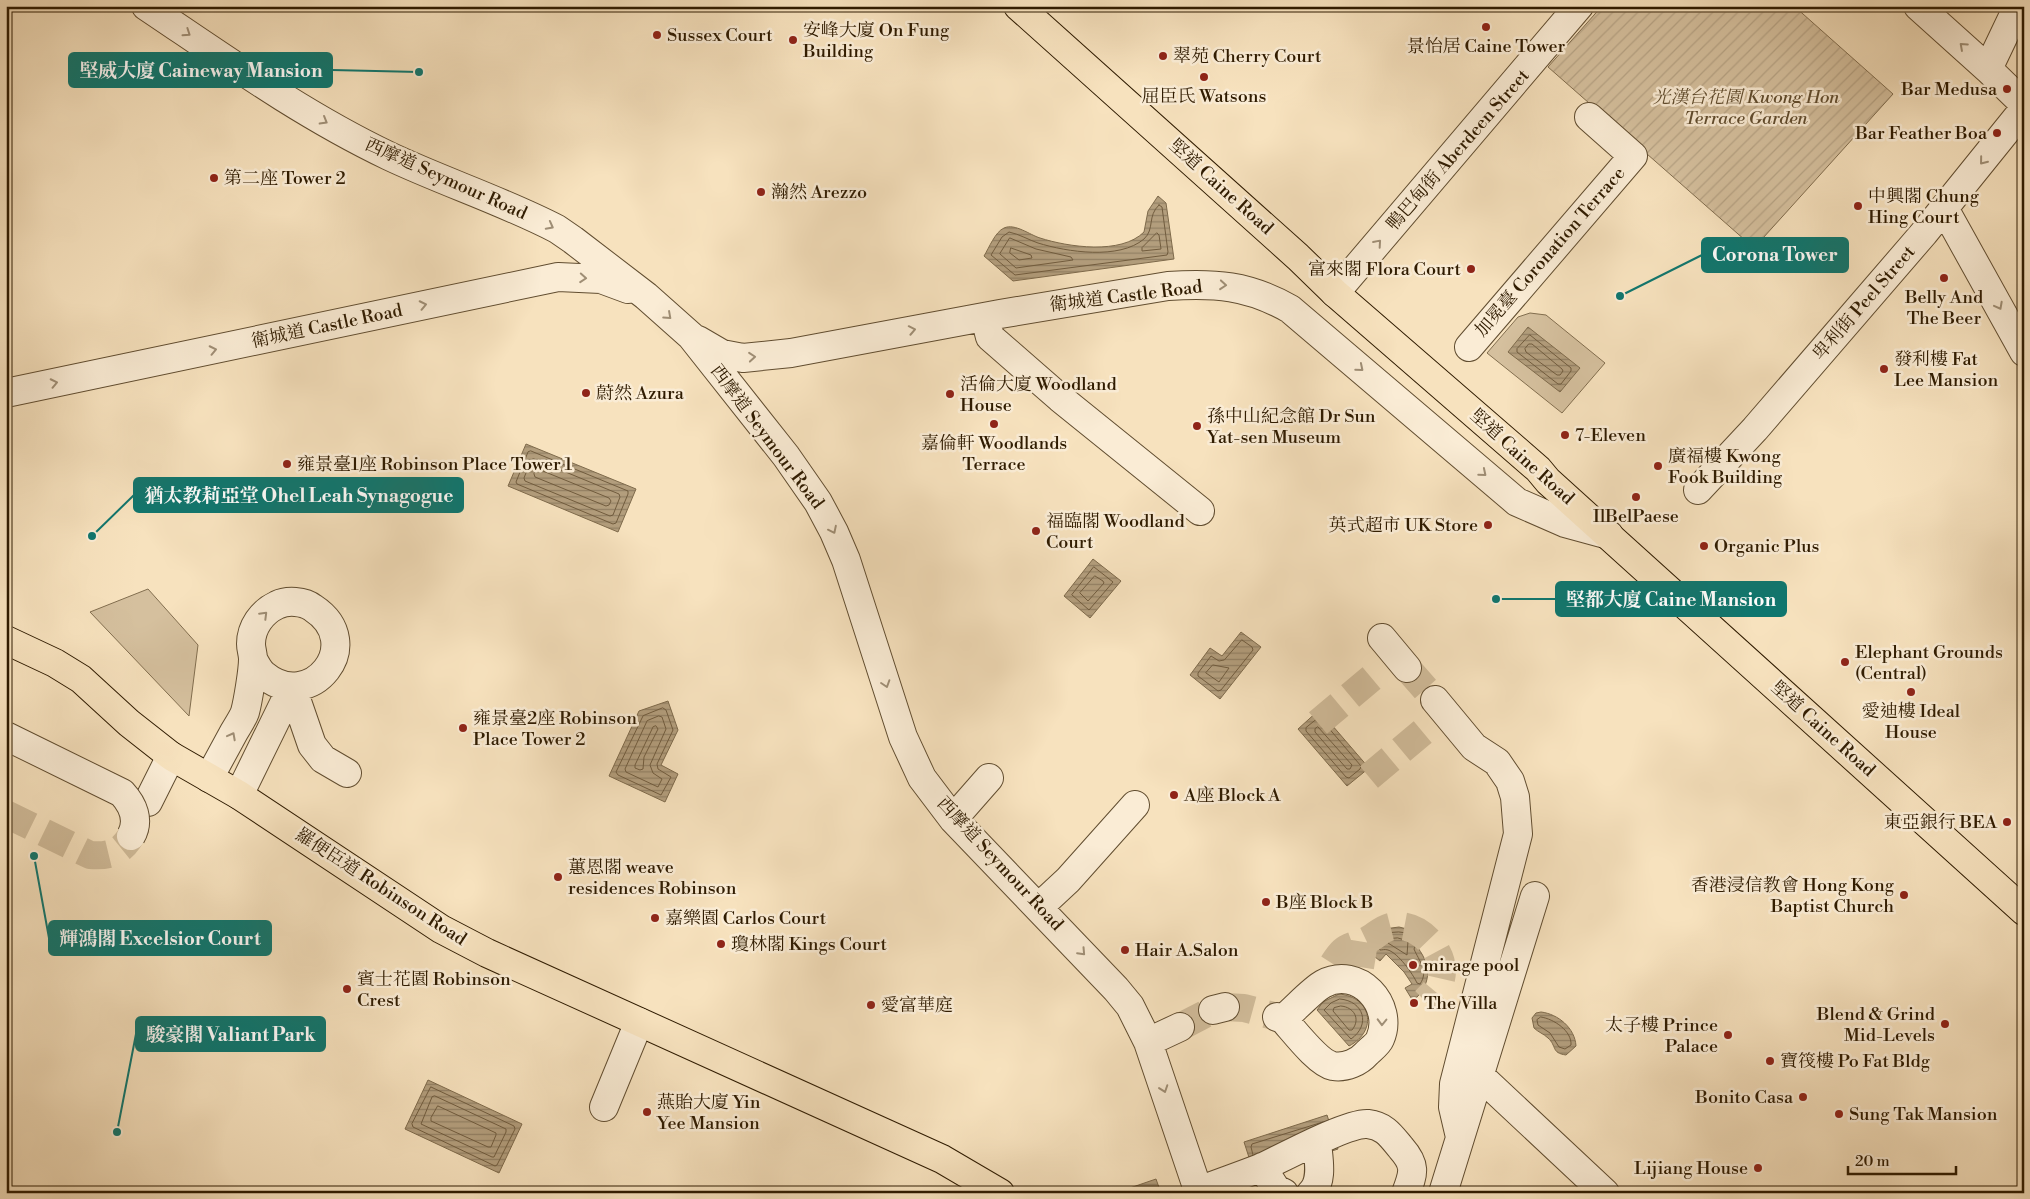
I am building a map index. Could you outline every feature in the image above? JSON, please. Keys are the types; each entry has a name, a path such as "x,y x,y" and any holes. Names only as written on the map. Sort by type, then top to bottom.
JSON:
{"main road":[{"name":"堅道 Caine Road","path":"1018,6 1298,257 1335,293 1538,469 1548,481 2024,911"},
{"name":"羅便臣道 Robinson Road","path":"6,640 48,659 80,679 129,723 171,756 239,795 441,929 487,953 942,1159 1000,1193"}],"street":[{"name":"西摩道 Seymour Road","path":"146,6 278,94 343,132 390,156 557,229 646,296 691,336 786,456 818,502 834,532 846,560 903,737 922,778 953,819 1039,907 1130,1006 1148,1042 1199,1192"},
{"name":"鴨巴甸街 Aberdeen Street","path":"1335,293 1580,6"},
{"path":"1918,6 2024,104"},
{"path":"1988,69 2018,6"},
{"name":"卑利街 Peel Street","path":"1698,490 1748,424 1944,208 2024,109"},
{"name":"加冕臺 Coronation Terrace","path":"1469,347 1633,156 1590,117"},
{"path":"1944,208 2024,352"},
{"name":"衛城道 Castle Road","path":"6,394 558,277 601,280 646,296"},
{"name":"衛城道 Castle Road","path":"691,336 722,354 743,358 792,353 985,317 1168,286 1211,284 1237,287 1250,290 1290,308 1517,502 1565,523 1609,535"},
{"path":"985,317 990,337 1060,398 1200,511"},
{"path":"209,778 245,712 253,660 251,644 254,627 264,614 278,604 295,602 310,606 324,615 333,629 336,646 332,661 323,675 309,684 292,687 276,683 262,674 253,660"},
{"path":"292,687 312,745 323,759 347,773"},
{"path":"239,795 292,687"},
{"path":"1437,713 1474,747 1497,762 1510,781 1516,797 1518,834 1454,1084 1453,1107 1460,1138"},
{"path":"6,736 122,793 130,803 136,816 135,830 131,836"},
{"path":"148,802 171,756"},
{"path":"953,819 989,778"},
{"path":"1039,907 1068,880 1135,805"},
{"path":"1443,1193 1479,1076 1508,1006 1535,896"},
{"path":"1328,974 1341,979 1360,974 1374,994 1381,1009 1384,1022 1380,1040 1362,1058 1349,1065 1332,1066 1320,1060 1280,1018 1328,974"},
{"path":"604,1107 639,1022"},
{"path":"1148,1042 1180,1027"},
{"path":"1479,1076 1605,1193"},
{"path":"1199,1192 1262,1167 1348,1128 1366,1124 1384,1128 1408,1157 1412,1166 1413,1176 1406,1193"},
{"path":"1311,1193 1315,1189 1319,1178 1317,1142"},
{"path":"1262,1167 1276,1189 1284,1193"}],"green space":[{"name":"光漢台花園 Kwong Hon Terrace Garden","path":"1602,6 1794,6 1893,94 1754,248 1548,67"},
{"path":"1530,313 1546,315 1605,363 1562,413 1487,353 1518,317"},
{"path":"148,589 198,645 189,716 90,612"}],"water":[{"path":"1158,196 1166,203 1174,259 1013,281 984,256 992,240 1001,230 1008,227 1018,228 1040,238 1065,244 1094,247 1122,244 1144,232 1148,211"},
{"path":"1528,327 1580,368 1560,392 1508,352"},
{"path":"526,444 636,489 618,532 508,486"},
{"path":"1093,559 1121,581 1090,618 1064,596"},
{"path":"1241,632 1261,647 1220,699 1190,675 1210,648 1222,656"},
{"path":"668,701 678,730 661,765 678,774 665,802 609,776 639,711"},
{"path":"1319,710 1369,768 1347,786 1298,729"},
{"name":"mirage pool","path":"1399,927 1415,931 1427,939 1418,948 1426,962 1428,976 1423,989 1413,1001 1405,988 1412,984 1404,972 1386,954 1380,961 1369,952 1375,947 1366,937 1384,929"},
{"path":"1339,994 1350,996 1359,1001 1367,1016 1364,1032 1358,1040 1349,1046 1317,1010 1323,1002"},
{"path":"1541,1012 1559,1019 1572,1033 1576,1046 1566,1055 1558,1053 1551,1041 1534,1028 1532,1018 1536,1013"},
{"path":"428,1080 522,1124 499,1173 405,1129"},
{"path":"1327,1115 1338,1149 1255,1176 1244,1142"},
{"path":"1156,1179 1161,1193 1125,1193 1124,1190"}],"tunnel":[{"path":"1407,668 1435,700"},
{"path":"1318,723 1381,670"},
{"path":"1369,777 1430,726"},
{"path":"6,814 90,855 110,854 118,851 129,840 142,815"},
{"path":"1333,964 1345,949 1367,940 1387,928 1397,926 1415,930 1431,943 1440,960 1442,970 1438,985 1425,1001"},
{"path":"1360,967 1364,942"},
{"path":"1225,1007 1244,1008 1277,1017"},
{"path":"1180,1027 1213,1010"}],"place":[{"name":"景怡居 Caine Tower","path":"1486,27"},
{"name":"Sussex Court","path":"657,35"},
{"name":"安峰大廈 On Fung Building","path":"793,40"},
{"name":"翠苑 Cherry Court","path":"1163,56"},
{"name":"堅威大廈 Caineway Mansion","path":"419,72"},
{"name":"屈臣氏 Watsons","path":"1204,77"},
{"name":"Bar Medusa","path":"2007,89"},
{"name":"Bar Feather Boa","path":"1997,133"},
{"name":"第二座 Tower 2","path":"214,178"},
{"name":"瀚然 Arezzo","path":"761,192"},
{"name":"中興閣 Chung Hing Court","path":"1858,206"},
{"name":"富來閣 Flora Court","path":"1471,269"},
{"name":"Belly And The Beer","path":"1944,278"},
{"name":"Corona Tower","path":"1620,296"},
{"name":"發利樓 Fat Lee Mansion","path":"1884,369"},
{"name":"蔚然 Azura","path":"586,393"},
{"name":"活倫大廈 Woodland House","path":"950,394"},
{"name":"嘉倫軒 Woodlands Terrace","path":"994,424"},
{"name":"孫中山紀念館 Dr Sun Yat-sen Museum","path":"1197,426"},
{"name":"7-Eleven","path":"1565,435"},
{"name":"雍景臺1座 Robinson Place Tower 1","path":"287,464"},
{"name":"廣福樓 Kwong Fook Building","path":"1658,466"},
{"name":"IlBelPaese","path":"1636,497"},
{"name":"英式超市 UK Store","path":"1488,525"},
{"name":"福臨閣 Woodland Court","path":"1036,531"},
{"name":"猶太教莉亞堂 Ohel Leah Synagogue","path":"92,536"},
{"name":"Organic Plus","path":"1704,546"},
{"name":"堅都大廈 Caine Mansion","path":"1496,599"},
{"name":"Elephant Grounds (Central)","path":"1845,662"},
{"name":"愛迪樓 Ideal House","path":"1911,692"},
{"name":"雍景臺2座 Robinson Place Tower 2","path":"463,728"},
{"name":"A座 Block A","path":"1174,795"},
{"name":"東亞銀行 BEA","path":"2007,822"},
{"name":"輝鴻閣 Excelsior Court","path":"34,856"},
{"name":"蕙恩閣 weave residences Robinson","path":"558,877"},
{"name":"香港浸信教會 Hong Kong Baptist Church","path":"1904,895"},
{"name":"B座 Block B","path":"1266,902"},
{"name":"嘉樂園 Carlos Court","path":"655,918"},
{"name":"瓊林閣 Kings Court","path":"721,944"},
{"name":"Hair A.Salon","path":"1125,950"},
{"name":"mirage pool","path":"1413,965"},
{"name":"賓士花園 Robinson Crest","path":"347,989"},
{"name":"The Villa","path":"1414,1003"},
{"name":"愛富華庭","path":"871,1005"},
{"name":"Blend & Grind Mid-Levels","path":"1945,1024"},
{"name":"太子樓 Prince Palace","path":"1728,1035"},
{"name":"寶筏樓 Po Fat Bldg","path":"1770,1061"},
{"name":"Bonito Casa","path":"1803,1097"},
{"name":"燕貽大廈 Yin Yee Mansion","path":"647,1112"},
{"name":"Sung Tak Mansion","path":"1839,1114"},
{"name":"駿豪閣 Valiant Park","path":"117,1132"},
{"name":"Lijiang House","path":"1758,1168"}]}
